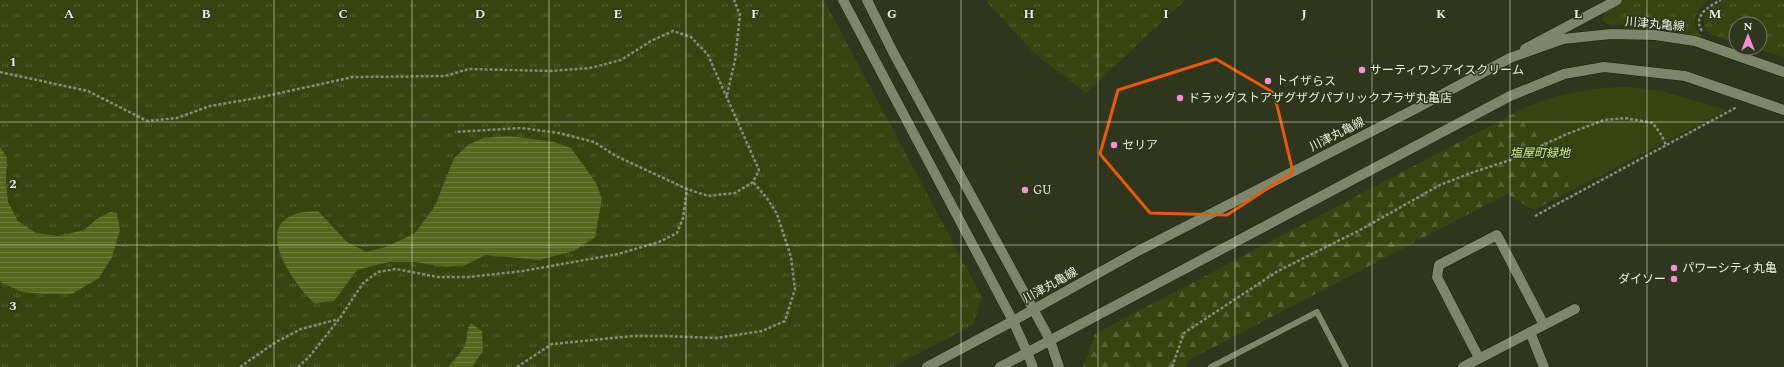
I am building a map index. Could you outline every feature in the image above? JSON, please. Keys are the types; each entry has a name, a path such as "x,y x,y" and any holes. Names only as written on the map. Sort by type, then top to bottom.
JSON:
{"main road":[{"path":"843,0 1014,321 1033,367"},
{"path":"867,0 1050,340 1059,367"},
{"path":"1510,58 1617,0"},
{"name":"川津丸亀線","path":"927,367 1014,321 1138,251 1415,109 1510,58 1563,39 1611,34 1655,35 1695,41 1784,72"},
{"path":"1000,367 1510,96 1564,74 1604,67 1686,76 1784,110"},
{"path":"1479,358 1437,277 1439,265 1497,235 1544,325"},
{"path":"1463,367 1575,309"},
{"path":"1530,332 1544,367"}],"lane":[{"path":"1211,367 1317,312 1346,367"}],"path":[{"path":"727,96 735,60 740,15 734,0"},
{"path":"1704,34 1699,27 1699,18 1702,12 1721,0"},
{"path":"0,72 88,90 123,110 148,121 177,118 210,106 257,98 353,77 445,76 469,69 550,71 590,68 621,60 651,41 673,31 691,37 708,55 759,170 753,182 735,193 708,196 687,189 616,156 594,142 566,135 521,128 455,132"},
{"path":"1535,216 1738,107"},
{"path":"1172,367 1184,333 1278,271 1360,230 1440,185 1510,160 1567,134 1604,120 1626,118 1653,123 1666,145"},
{"path":"517,367 552,344 632,336 716,338 762,332 785,321 794,290 791,257 777,214 767,198 753,182"},
{"path":"298,367 309,357 340,318 363,283 378,272 396,269 438,277 469,277 508,273 618,254 659,242 677,233 683,218 687,189"},
{"path":"240,367 276,342 301,329 340,318"}],"highlighted area":[{"path":"1216,59 1274,93 1293,172 1227,215 1150,213 1100,154 1118,90"}],"green space":[{"path":"0,0 824,0 982,297 973,325 893,367 0,367"},
{"path":"985,0 1185,0 1086,93 1034,53"},
{"path":"1625,0 1709,0 1699,9 1695,19 1697,29 1705,39 1657,27 1607,24 1603,21 1605,11"},
{"path":"1726,0 1784,0 1784,57 1768,52 1768,16 1728,16 1728,40 1716,36 1706,29 1704,18 1707,10"},
{"name":"塩屋町緑地","path":"1626,87 1661,91 1727,110 1534,210 1507,194 1189,360 1186,367 1083,367 1095,334 1526,107 1575,92"},
{"path":"1626,87 1661,91 1727,110 1571,190 1526,107 1575,92"}],"shaded area":[{"path":"509,136 554,142 571,148 596,183 602,199 595,237 574,251 539,260 486,255 465,265 445,267 415,262 389,262 357,270 334,301 314,303 292,277 278,246 277,233 283,221 296,214 318,211 347,242 366,252 386,247 415,233 435,206 454,158 468,145 483,138"},
{"path":"0,147 7,158 6,182 8,202 18,221 36,233 58,236 84,230 98,218 110,212 117,213 120,230 112,257 99,278 72,294 22,292 0,282"},
{"path":"471,323 482,331 483,351 472,367 448,367 465,345 468,327"}],"place":[{"name":"サーティワンアイスクリーム","path":"1362,70"},
{"name":"トイザらス","path":"1268,81"},
{"name":"ドラッグストアザグザグパブリックプラザ丸亀店","path":"1180,98"},
{"name":"セリア","path":"1114,145"},
{"name":"GU","path":"1025,190"},
{"name":"パワーシティ丸亀","path":"1674,268"},
{"name":"ダイソー","path":"1674,279"}]}
